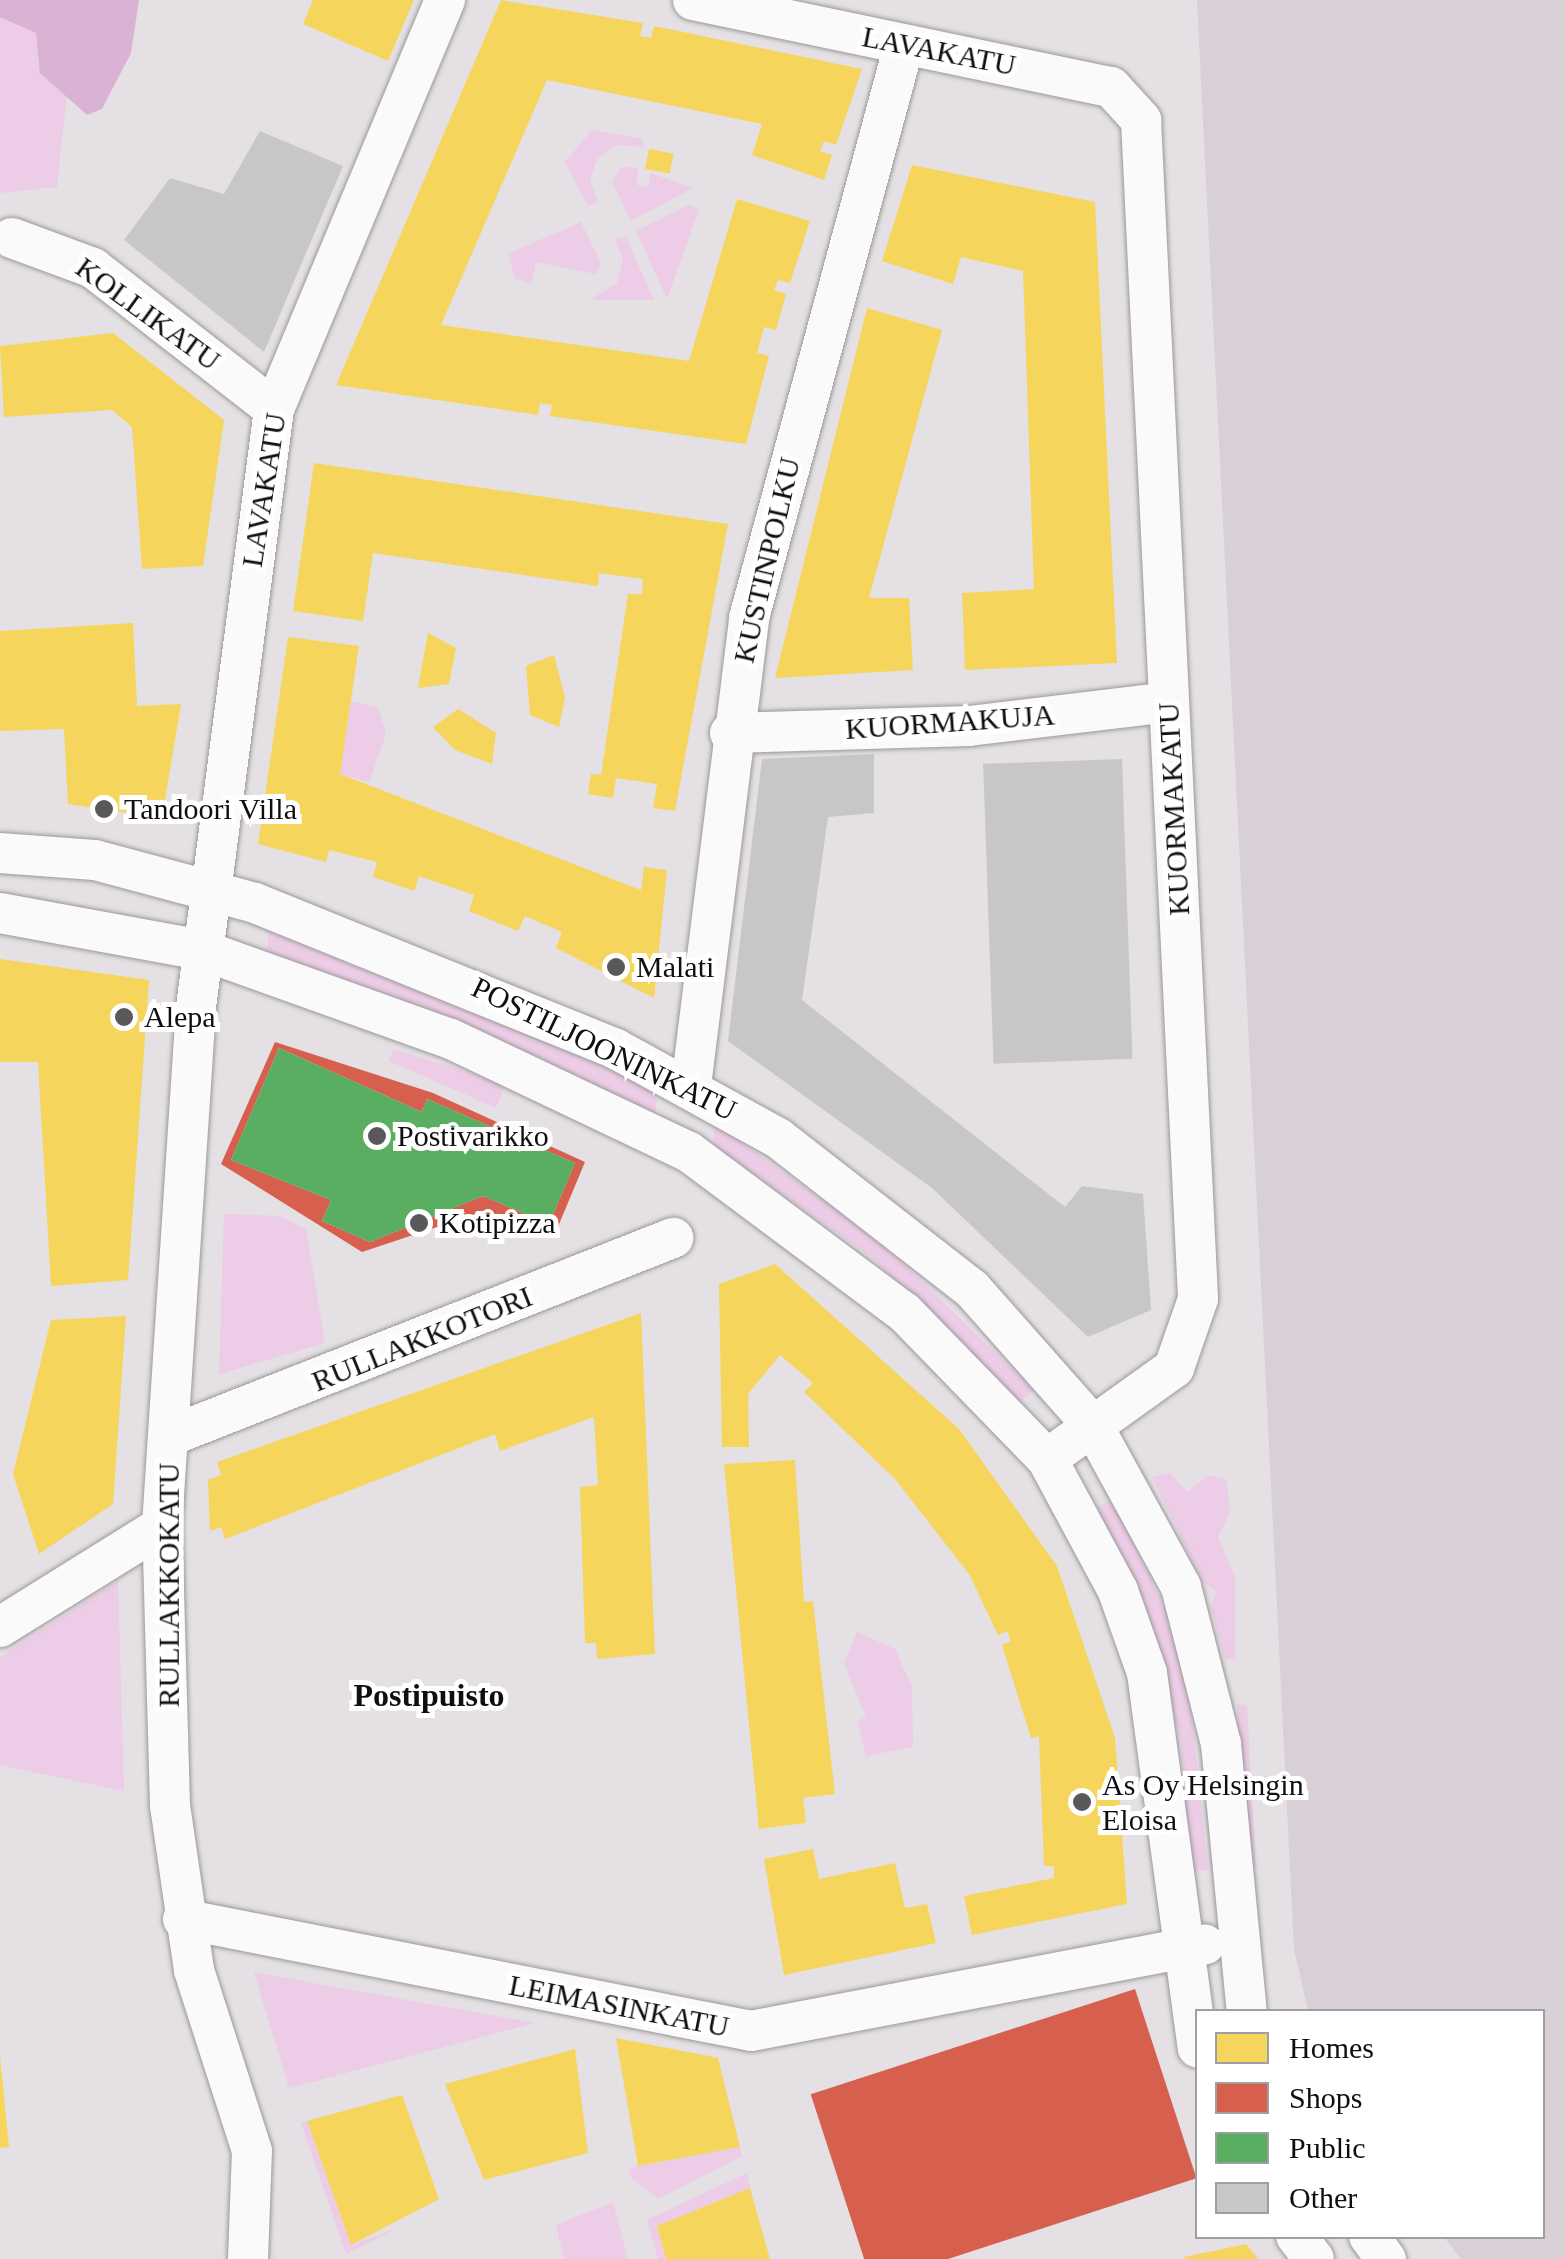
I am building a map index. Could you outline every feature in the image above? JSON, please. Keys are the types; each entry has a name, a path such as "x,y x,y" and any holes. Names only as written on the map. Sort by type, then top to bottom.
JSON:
{"street":[{"name":"LAVAKATU","path":"202,950 274,409 445,0"},
{"name":"LAVAKATU","path":"693,0 1126,94"},
{"name":"KUSTINPOLKU","path":"691,1086 730,734 776,510 904,45"},
{"name":"KUORMAKATU","path":"1047,1459 1174,1368 1198,1299 1142,138 1126,94"},
{"name":"KOLLIKATU","path":"12,238 93,268 274,409"},
{"name":"KUORMAKUJA","path":"730,734 969,726 1169,702"},
{"name":"POSTILJOONINKATU","path":"0,853 94,860 210,891 446,974 691,1086 778,1138 972,1290 1093,1426 1150,1518 1206,1666 1221,1744 1233,1939 1246,2009"},
{"name":"POSTILJOONINKATU","path":"0,913 202,950 451,1039 689,1152 904,1312 1047,1459 1088,1527 1148,1673 1178,1948 1195,2033"},
{"name":"RULLAKKOKATU","path":"202,950 162,1526 170,1805 183,1919 252,2151 248,2259"},
{"name":"RULLAKKOTORI","path":"170,1436 673,1238"},
{"path":"0,1627 162,1526"},
{"name":"LEIMASINKATU","path":"183,1919 751,2030 1233,1939"},
{"path":"1298,2239 1314,2259"}],"shaded area":[{"path":"0,0 77,0 57,187 0,193"},
{"path":"0,0 139,0 131,53 102,109 87,115 40,73 36,33 0,17"},
{"path":"1197,0 1565,0 1565,2259 1461,2259 1446,2239 1545,2239 1545,2009 1308,2009 1294,1949"},
{"path":"592,130 643,139 643,147 616,145 597,159 590,180 598,202 588,206 565,162"},
{"path":"622,167 638,168 637,185 649,187 650,173 693,188 631,221 612,181"},
{"path":"689,205 699,209 667,299 636,231"},
{"path":"581,222 601,263 596,274 536,262 531,283 515,278 508,254"},
{"path":"626,237 654,300 590,300 617,283 623,259 614,239"},
{"path":"351,701 378,708 386,734 369,782 340,774"},
{"path":"269,932 597,1063 658,1092 655,1112 267,953"},
{"path":"393,1049 506,1084 496,1108 389,1061"},
{"path":"715,1124 879,1240 1034,1390 1020,1402 871,1257 713,1145"},
{"path":"224,1214 279,1216 306,1229 325,1343 219,1374"},
{"path":"1170,1473 1187,1492 1209,1475 1226,1479 1230,1512 1218,1537 1235,1578 1235,1659 1225,1659 1211,1609 1216,1591 1202,1581 1152,1477"},
{"path":"1112,1499 1168,1615 1190,1697 1208,1870 1190,1871 1181,1742 1152,1627 1097,1508"},
{"path":"118,1581 124,1791 0,1765 0,1657"},
{"path":"857,1632 895,1649 912,1687 913,1747 866,1756 857,1721 866,1717 844,1663"},
{"path":"1237,1703 1247,1706 1256,1869 1244,1870"},
{"path":"254,1972 535,2023 289,2088"},
{"path":"307,2121 351,2245 398,2228 346,2254 301,2123"},
{"path":"740,2147 742,2156 658,2199 631,2178 629,2168"},
{"path":"747,2173 750,2188 657,2226 666,2259 658,2259 647,2220"},
{"path":"613,2202 628,2259 564,2259 556,2225"}],"building: Homes":[{"path":"313,0 414,0 388,61 303,24"},
{"path":"501,0 643,23 640,36 651,38 654,26 862,69 836,145 824,141 820,151 832,155 824,180 752,155 762,124 547,80 441,325 689,361 737,199 810,221 790,283 778,280 774,290 786,294 776,330 764,327 757,353 769,356 746,444 550,416 552,405 540,403 538,415 336,385"},
{"path":"649,149 674,154 670,173 645,169"},
{"path":"912,165 1095,202 1117,663 965,670 962,593 1034,589 1023,271 961,257 953,284 882,261"},
{"path":"867,308 942,330 869,598 909,598 913,670 775,678"},
{"path":"113,333 224,420 203,566 142,569 132,427 112,410 4,417 0,346"},
{"path":"314,463 728,524 675,811 653,808 657,784 616,778 613,798 588,794 591,774 601,775 628,594 642,594 643,579 599,573 598,586 373,553 363,621 293,611"},
{"path":"133,623 137,706 181,704 162,818 68,804 64,729 0,731 0,631"},
{"path":"428,633 456,648 449,684 418,688"},
{"path":"288,637 359,646 340,774 641,890 644,867 667,870 654,998 556,948 562,932 525,916 518,931 469,911 474,895 419,876 414,891 373,877 377,862 329,850 326,862 258,844"},
{"path":"554,655 565,698 559,727 530,715 526,666"},
{"path":"458,709 496,733 492,764 455,750 433,727"},
{"path":"0,959 149,980 128,1280 51,1286 38,1062 0,1062"},
{"path":"775,1264 959,1429 1057,1566 1115,1738 1127,1904 972,1935 964,1896 1054,1878 1054,1866 1044,1866 1039,1736 1031,1738 1002,1645 1011,1641 1007,1631 998,1635 969,1574 895,1479 804,1392 813,1383 780,1355 748,1394 749,1447 722,1447 719,1284"},
{"path":"641,1313 655,1654 597,1659 596,1643 585,1643 580,1487 598,1485 594,1417 500,1451 495,1434 225,1539 221,1527 210,1531 208,1480 221,1475 217,1462"},
{"path":"126,1316 113,1504 39,1554 13,1474 51,1320"},
{"path":"795,1460 804,1602 813,1601 835,1794 803,1798 806,1823 759,1829 724,1464"},
{"path":"813,1849 819,1879 895,1863 905,1908 927,1904 936,1943 784,1975 764,1859"},
{"path":"616,2038 718,2058 740,2147 638,2166"},
{"path":"575,2049 588,2153 484,2180 445,2084"},
{"path":"0,2056 9,2147 0,2148"},
{"path":"402,2095 439,2199 351,2245 307,2121"},
{"path":"750,2188 770,2259 666,2259 657,2226"},
{"path":"1246,2244 1258,2259 1184,2257"}],"building: Shops":[{"path":"275,1042 433,1093 585,1162 557,1229 476,1214 362,1252 221,1164","holes":["279,1048 422,1112 427,1099 575,1163 549,1224 483,1196 370,1242 322,1221 331,1200 231,1160"]},
{"path":"1135,1989 1195,2179 948,2259 864,2259 811,2094"}],"building: Public":[{"name":"Postivarikko","path":"279,1048 422,1112 427,1099 575,1163 549,1224 483,1196 370,1242 322,1221 331,1200 231,1160"}],"building: Other":[{"path":"260,131 343,166 264,352 124,240 170,178 224,194"},
{"path":"874,754 874,813 828,817 802,1000 1065,1207 1082,1186 1143,1194 1151,1310 1088,1337 932,1188 728,1041 762,759"},
{"path":"1122,759 1132,1059 994,1064 983,764"}],"place":[{"name":"Tandoori Villa","path":"104,809"},
{"name":"Malati","path":"616,967"},
{"name":"Alepa","path":"124,1017"},
{"name":"Postivarikko","path":"377,1136"},
{"name":"Kotipizza","path":"419,1223"},
{"name":"As Oy Helsingin Eloisa","path":"1082,1802"}],"district":[{"name":"Postipuisto","path":"429,1695"}]}
